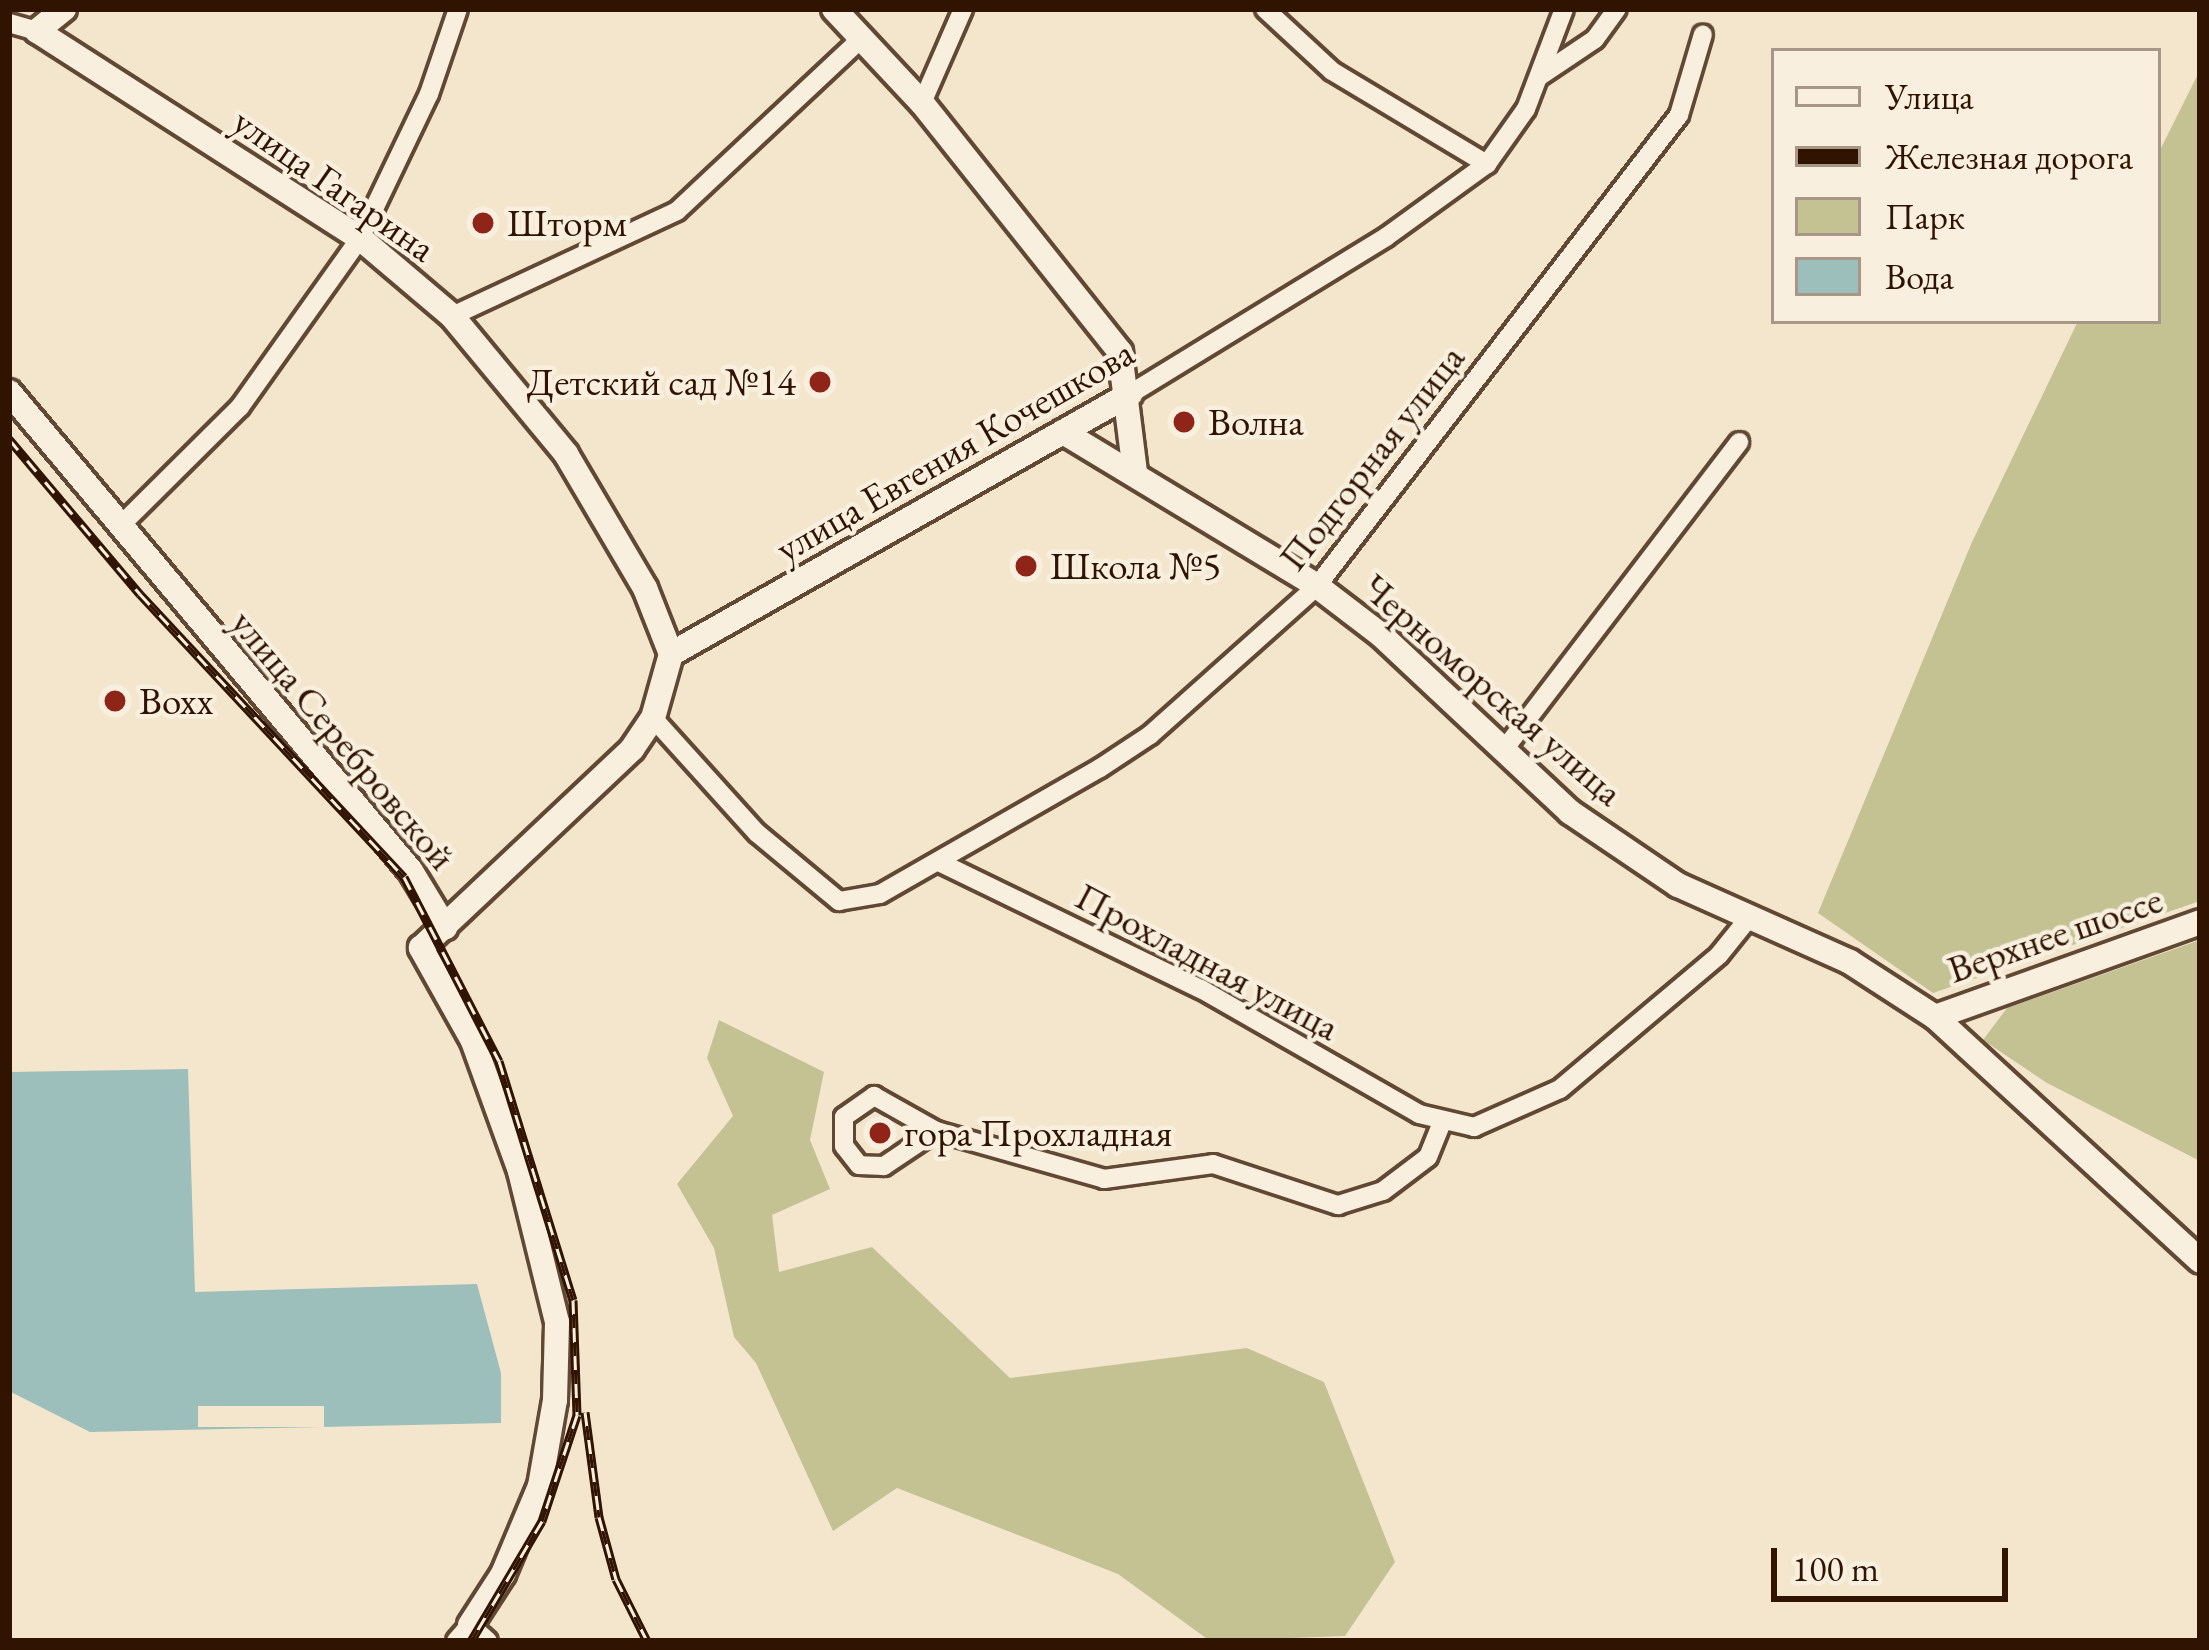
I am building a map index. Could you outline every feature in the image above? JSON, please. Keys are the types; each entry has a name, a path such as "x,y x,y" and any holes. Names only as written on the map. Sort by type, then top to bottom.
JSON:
{"street":[{"path":"37,31 64,9"},
{"path":"120,526 240,407 360,238 429,94 458,9"},
{"path":"834,9 922,103 1120,352 1130,394 1135,472"},
{"path":"922,103 963,9"},
{"path":"1265,9 1332,71 1487,164"},
{"name":"улица Евгения Кочешкова","path":"671,654 1130,394 1387,237 1487,164 1516,129 1564,9"},
{"path":"1540,76 1595,39 1617,9"},
{"name":"улица Гагарина","path":"9,22 37,31 360,238 452,316 566,454 645,588 671,654"},
{"name":"Подгорная улица","path":"653,718 757,833 828,895 854,901 880,894 939,862 1150,735 1317,586 1679,115 1703,34"},
{"path":"452,316 677,211 862,37"},
{"name":"улица Серебровской","path":"9,392 411,872 446,927 421,948 473,1041 520,1171 551,1280 559,1352 540,1486 472,1636"},
{"name":"Черноморская улица","path":"1063,432 1317,586 1570,812 1678,885 1850,962 1935,1017 2200,1261"},
{"path":"1503,751 1739,442"},
{"path":"446,927 613,772 653,718 671,654"},
{"name":"Прохладная улица","path":"939,862 1201,989 1442,1123"},
{"path":"936,1131 884,1166 860,1165 844,1146 844,1117 874,1096 936,1131 1104,1179 1213,1164 1338,1204 1383,1191 1428,1156 1442,1123 1492,1121 1560,1089 1719,955 1748,919"},
{"name":"Верхнее шоссе","path":"1935,1017 2200,922"}],"green space":[{"path":"2200,70 2200,901 1933,993 1818,913 1972,542 2077,324 2161,324 2161,148"},
{"path":"2200,940 2200,1161 2047,1083 1983,1040 2007,1008"},
{"path":"719,1020 824,1072 810,1140 830,1189 772,1215 779,1272 872,1247 1010,1378 1247,1348 1324,1382 1395,1562 1345,1636 1210,1641 1118,1574 897,1488 833,1531 756,1363 734,1337 714,1248 677,1184 733,1116 707,1058"}],"water":[{"path":"188,1069 195,1292 477,1284 501,1373 501,1423 90,1432 9,1391 9,1072"}],"pier":[{"path":"198,1406 324,1406 324,1427 198,1427"}],"railway":[{"path":"9,439 140,594 404,877 499,1061 573,1300 577,1415 542,1521 471,1641"},
{"path":"585,1412 599,1517 616,1579 647,1641"}],"place":[{"name":"Шторм","path":"483,223"},
{"name":"Детский сад №14","path":"820,382"},
{"name":"Волна","path":"1184,422"},
{"name":"Школа №5","path":"1026,566"},
{"name":"Boxx","path":"115,701"},
{"name":"гора Прохладная","path":"880,1133"}]}
